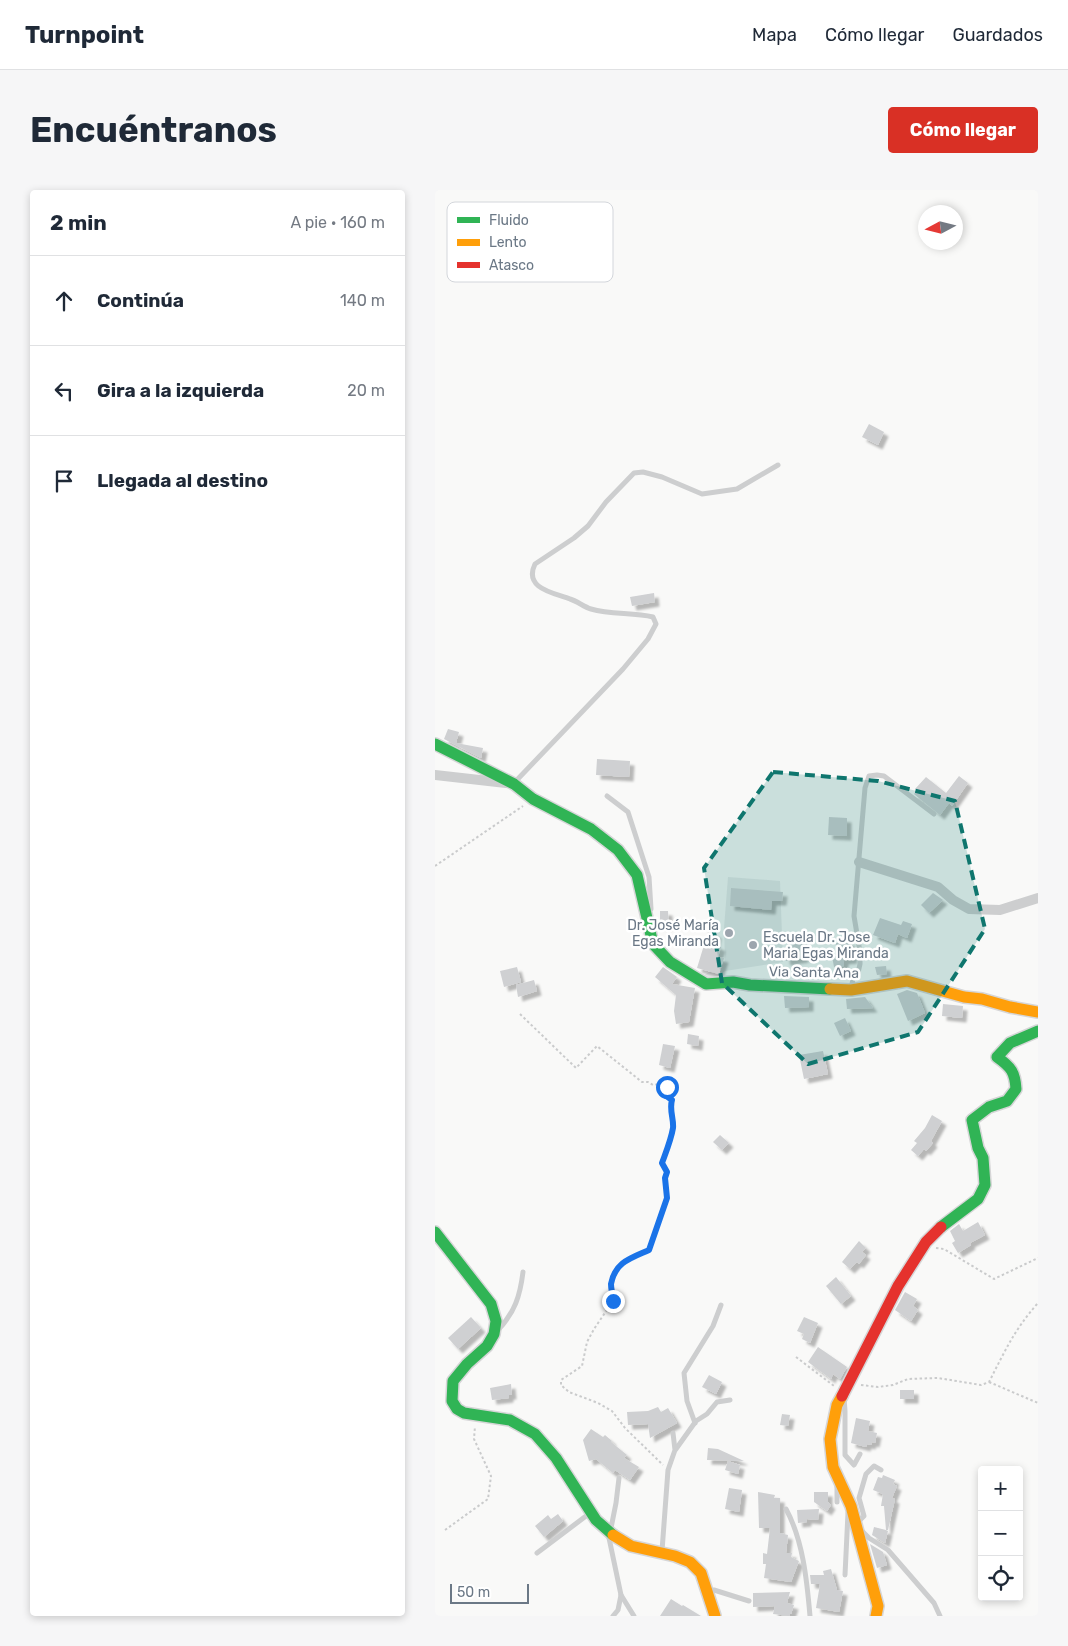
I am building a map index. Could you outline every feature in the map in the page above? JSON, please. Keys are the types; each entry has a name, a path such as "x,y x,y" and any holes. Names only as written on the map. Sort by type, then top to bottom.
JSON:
{"street":[{"path":"435,744 514,784 533,799 591,829 618,850 637,875 653,944"},
{"path":"435,775 514,784"},
{"path":"859,862 938,888 969,910 1000,910 1038,898"},
{"name":"Via Santa Ana","path":"653,944 669,962 706,984 733,982 750,985 851,990 907,981 963,997 982,999 1010,1008 1038,1012"},
{"path":"876,1616 878,1606 856,1523 843,1501 833,1467 831,1439 837,1406 898,1286 924,1246 942,1226 978,1199 985,1185 985,1169 972,1120 989,1107 1007,1102 1016,1089 1015,1076 1008,1065 997,1057 1002,1049 1010,1042 1038,1032"},
{"path":"435,1232 491,1304 496,1321 494,1334 487,1346 467,1364 453,1381 452,1401 457,1409 475,1416 510,1420 535,1434 556,1458 591,1513 610,1533 631,1546 675,1556 690,1562 701,1573 715,1616"}],"lane":[{"path":"514,784 623,669 648,639 656,624 653,617 642,614 591,609 541,588 534,580 535,564 575,538 588,526 606,502 634,473 643,472 662,477 702,494 737,489 779,465"},
{"path":"851,990 853,979 858,973 860,964 854,916 865,788 869,776 885,776 934,814"},
{"path":"607,796 628,812 649,877 653,944"},
{"path":"494,1334 508,1320 520,1295 523,1272"},
{"path":"695,1423 687,1400 684,1373 713,1326 721,1305"},
{"path":"843,1393 845,1455 854,1465 860,1454"},
{"path":"662,1554 669,1470 675,1450 695,1423 707,1414 717,1402 730,1400"},
{"path":"673,1433 675,1450"},
{"path":"881,1470 875,1466 866,1474 859,1498 864,1516 856,1523 869,1538 888,1550 933,1603 940,1616"},
{"path":"619,1478 610,1533 610,1546 621,1595 634,1616"},
{"path":"843,1501 845,1575"},
{"path":"786,1509 793,1521 807,1580 810,1616"},
{"path":"537,1553 591,1513"},
{"path":"707,1591 714,1590 749,1601"},
{"path":"613,1616 618,1610 621,1595"}],"path":[{"path":"435,866 533,799"},
{"path":"521,1014 576,1068 597,1046 642,1082 648,1082 653,1085 672,1082 667,1087 665,1095 672,1100 670,1106 673,1115 673,1128 662,1163 667,1172 665,1178 667,1198 653,1236 652,1244 649,1250 625,1260 615,1273 611,1285 613,1301 587,1342 582,1366 561,1380 561,1385 569,1392 613,1410 625,1428 669,1470"},
{"path":"924,1246 944,1249 994,1279 1038,1258"},
{"path":"989,1382 999,1359 1020,1323 1038,1304"},
{"path":"796,1357 843,1393"},
{"path":"849,1381 863,1386 878,1387 893,1385 909,1379 938,1378 981,1385 989,1382 1038,1403"},
{"path":"445,1530 488,1499 491,1476 474,1439 475,1416"}],"highlighted area":[{"path":"773,772 878,781 955,801 985,929 918,1032 808,1064 722,983 704,868"}],"shaded area":[{"name":"Escuela Dr. Jose Maria Egas Miranda","path":"728,877 780,881 783,962 725,971 713,980 703,976 725,961 724,928"}],"building":[{"path":"869,424 884,432 878,445 862,437"},
{"path":"654,593 655,602 632,606 630,597"},
{"path":"448,729 459,732 456,743 483,748 481,758 444,739"},
{"path":"597,759 630,761 629,777 596,775"},
{"path":"959,776 968,783 952,806 949,803 940,815 914,794 917,790 915,789 926,777 946,793"},
{"path":"829,817 847,818 847,836 828,835"},
{"path":"731,888 783,892 782,901 772,901 771,910 730,906"},
{"path":"933,893 943,900 929,913 921,905"},
{"path":"660,911 668,911 669,926 660,926"},
{"path":"880,918 901,925 903,921 912,924 907,938 898,934 895,943 873,935"},
{"path":"708,932 717,934 715,944 721,947 718,957 724,958 719,974 697,968"},
{"path":"794,933 804,935 802,947 804,958 786,961 784,950 792,948"},
{"path":"850,941 853,959 844,960 844,966 834,967 832,956 838,956 836,943"},
{"path":"886,966 887,974 877,975 875,967"},
{"path":"517,967 521,982 504,987 500,971"},
{"path":"663,967 677,977 672,984 695,988 689,1022 676,1024 674,1011 676,995 655,977"},
{"path":"534,980 537,991 518,997 516,985"},
{"path":"907,990 917,993 925,1013 908,1021 897,994"},
{"path":"784,996 809,997 809,1007 785,1008"},
{"path":"865,997 873,1008 847,1009 846,999"},
{"path":"943,1004 963,1006 962,1018 942,1016"},
{"path":"845,1018 851,1031 840,1036 834,1023"},
{"path":"688,1034 699,1036 698,1046 687,1044"},
{"path":"663,1044 675,1046 670,1068 659,1065"},
{"path":"823,1051 828,1074 804,1079 799,1055"},
{"path":"932,1115 942,1121 931,1141 933,1143 918,1156 911,1150 917,1143 914,1141 925,1128"},
{"path":"720,1135 729,1143 722,1150 713,1142"},
{"path":"978,1222 985,1235 970,1243 971,1245 958,1253 952,1243 955,1241 950,1231 959,1224 963,1231"},
{"path":"859,1241 866,1248 862,1252 866,1255 859,1264 857,1262 850,1269 842,1262"},
{"path":"836,1277 851,1296 841,1304 826,1286"},
{"path":"905,1292 917,1299 913,1306 918,1310 911,1321 895,1310"},
{"path":"471,1317 481,1328 458,1349 448,1338"},
{"path":"804,1317 818,1323 810,1343 802,1339 804,1334 797,1331"},
{"path":"818,1347 847,1367 840,1379 833,1374 831,1379 808,1362"},
{"path":"709,1375 722,1382 716,1394 702,1387"},
{"path":"511,1384 512,1395 509,1395 509,1398 492,1400 490,1388"},
{"path":"900,1390 914,1390 914,1399 900,1399"},
{"path":"658,1407 661,1412 668,1408 677,1423 650,1438 648,1424 628,1425 627,1412 648,1411"},
{"path":"782,1414 790,1415 788,1426 780,1425"},
{"path":"856,1418 870,1421 868,1431 877,1433 875,1443 867,1444 866,1447 851,1443"},
{"path":"591,1429 603,1437 605,1435 627,1455 624,1458 639,1467 630,1480 615,1470 613,1473 596,1459 589,1461 583,1440"},
{"path":"708,1448 718,1449 744,1461 707,1460"},
{"path":"728,1461 740,1465 738,1474 725,1470"},
{"path":"883,1475 895,1480 893,1484 897,1486 892,1498 895,1499 888,1530 886,1530 884,1506 881,1506 883,1494 873,1490 878,1477 882,1478"},
{"path":"729,1488 742,1490 739,1512 725,1509"},
{"path":"758,1492 775,1495 774,1498 780,1498 780,1533 788,1535 786,1553 792,1553 791,1557 799,1561 791,1582 764,1578 766,1564 763,1564 763,1553 767,1554 770,1528 759,1528"},
{"path":"814,1492 828,1492 828,1502 831,1505 827,1511 814,1502"},
{"path":"819,1509 818,1520 807,1519 807,1522 798,1523 797,1510"},
{"path":"558,1514 563,1521 544,1537 535,1526 548,1515 551,1519"},
{"path":"874,1527 888,1531 885,1543 872,1535"},
{"path":"870,1544 883,1552 887,1565 877,1568"},
{"path":"831,1569 837,1590 843,1591 839,1612 816,1608 820,1584 811,1584 810,1575 824,1575 823,1571"},
{"path":"790,1592 787,1603 794,1605 789,1616 773,1614 775,1606 753,1607 753,1593"},
{"path":"671,1599 683,1605 701,1616 660,1616"}],"traffic: fast":[{"path":"435,744 514,784 533,799 591,829 618,850 637,875 653,944 670,962 706,984 733,982 750,985 830,989"},
{"path":"941,1227 978,1199 985,1185 983,1158 978,1148 972,1120 989,1107 1007,1101 1016,1089 1015,1078 1011,1070 997,1057 1010,1043 1038,1031"},
{"path":"435,1232 491,1304 496,1321 494,1334 487,1346 467,1364 453,1381 452,1401 457,1409 464,1413 510,1420 535,1434 556,1458 596,1520 613,1535"}],"traffic: slow":[{"path":"830,989 851,990 907,981 964,997 982,999 1038,1012"},
{"path":"842,1396 837,1405 830,1439 833,1467 851,1506 878,1606 876,1616"},
{"path":"613,1535 631,1546 675,1556 690,1562 701,1573 715,1616"}],"traffic: jam":[{"path":"842,1396 898,1286 926,1242 941,1227"}],"place":[{"name":"Dr. José María Egas Miranda","path":"729,933"},
{"name":"Escuela Dr. Jose Maria Egas Miranda","path":"753,945"}],"route":[{"path":"613,1301 611,1285 615,1273 625,1260 649,1250 667,1198 665,1178 667,1172 662,1163 673,1128 673,1115 670,1106 672,1100 665,1095 667,1087"}]}
